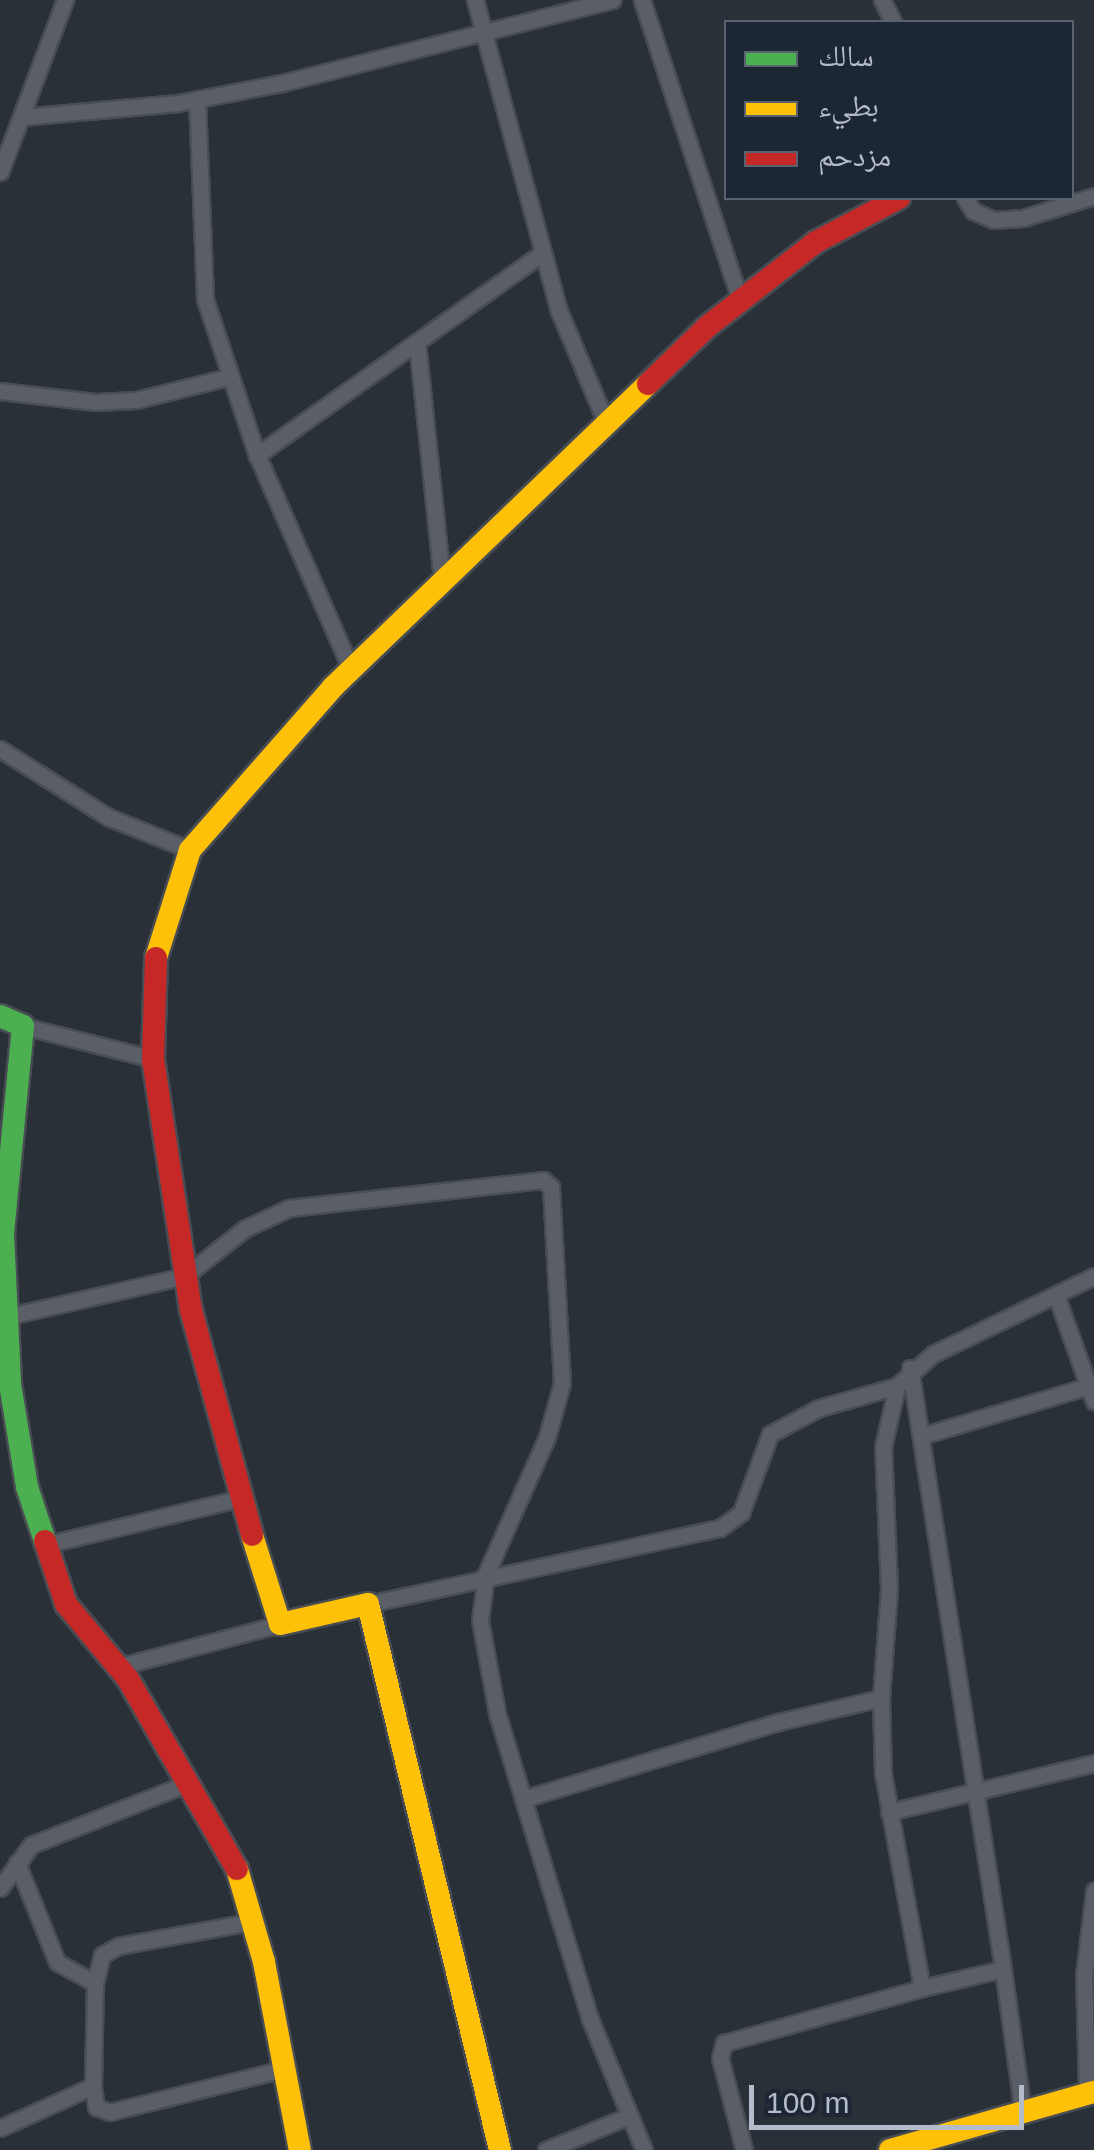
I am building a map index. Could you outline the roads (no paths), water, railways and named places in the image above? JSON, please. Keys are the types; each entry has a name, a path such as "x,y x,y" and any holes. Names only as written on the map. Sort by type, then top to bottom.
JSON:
{"street":[{"path":"0,172 66,0"},
{"path":"475,0 541,254 584,378 606,420"},
{"path":"21,118 197,99 613,0"},
{"path":"642,0 740,300"},
{"path":"197,99 200,259 228,377 257,455 351,670"},
{"path":"966,200 974,210 994,220 1024,218 1094,196"},
{"path":"280,1624 242,1498 185,1276 153,1059 157,941 190,850 351,670 606,420 740,300 828,234 895,200"},
{"path":"257,455 541,254"},
{"path":"417,342 442,580"},
{"path":"0,390 94,402 136,400 228,377"},
{"path":"0,749 108,817 190,850"},
{"path":"0,1016 23,1026 153,1059"},
{"path":"23,1026 6,1164 3,1318 8,1436 44,1545 74,1618 118,1667 227,1843 254,1921 300,2150"},
{"path":"3,1318 185,1276 244,1229 289,1208 547,1182 562,1383 548,1437 478,1599 482,1642 523,1799 626,2117 644,2150"},
{"path":"922,1988 889,1812 881,1698 889,1588 883,1447 897,1386 910,1368 1094,1276"},
{"path":"920,1436 1092,1393 1056,1295"},
{"path":"910,1368 1023,2112"},
{"path":"118,1667 486,1574 720,1528 741,1513 770,1434 819,1408 897,1386"},
{"path":"44,1545 242,1498"},
{"path":"368,1604 500,2150"},
{"path":"523,1799 778,1722 881,1698"},
{"path":"889,1812 1094,1762"},
{"path":"0,1888 31,1845 188,1783"},
{"path":"17,1863 56,1962 95,1983"},
{"path":"890,2150 1090,2093 1084,1974 1094,1891"},
{"path":"254,1921 108,1950 95,1983 96,2107 110,2112 284,2069"},
{"path":"744,2150 720,2058 724,2042 1003,1969"},
{"path":"0,2128 93,2086"},
{"path":"546,2150 626,2117"}]}
